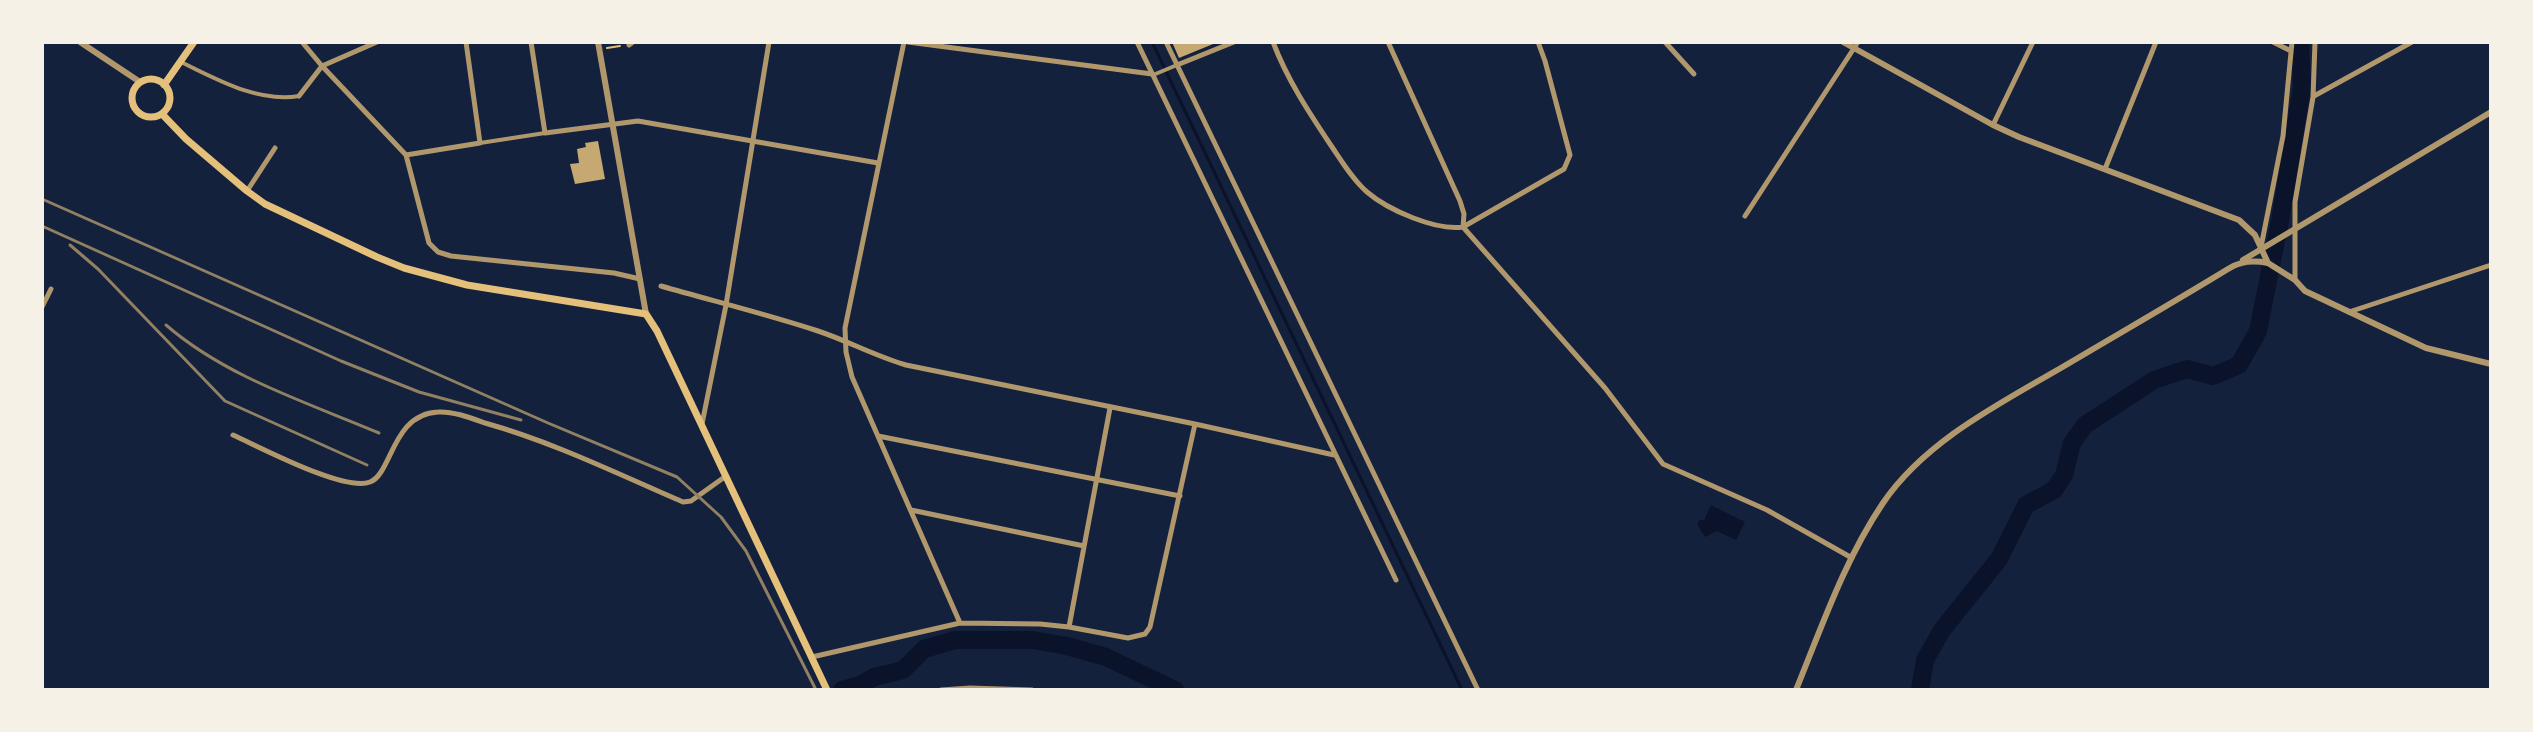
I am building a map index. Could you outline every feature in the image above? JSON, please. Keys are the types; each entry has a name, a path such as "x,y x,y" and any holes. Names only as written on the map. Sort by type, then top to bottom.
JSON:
{"main road":[{"path":"164,85 194,42"},
{"path":"153,79 164,85 170,96 167,109 154,117 138,113 132,97 140,82 153,79"},
{"path":"162,114 186,139 265,204 404,268 467,285 646,314 657,331 827,690"}],"street":[{"path":"80,42 140,82"},
{"path":"302,42 406,155 429,243 438,252 451,256 614,273 640,279"},
{"path":"181,62 248,91 288,98 299,96 322,66 377,42"},
{"path":"466,42 480,143"},
{"path":"531,42 545,133"},
{"path":"702,425 726,305 769,42"},
{"path":"960,623 852,377 844,340 878,163 906,42 951,45 1153,75 1234,42"},
{"path":"1137,42 1396,580"},
{"path":"1166,42 1478,690"},
{"path":"1273,42 1299,98 1348,171 1367,192 1388,205 1450,229 1463,227 1564,169 1569,162 1570,155 1538,42"},
{"path":"1388,42 1460,201 1464,214 1463,227 1605,388 1663,464 1767,510 1852,558"},
{"path":"1665,42 1694,74"},
{"path":"1843,42 1856,45 1993,125 2239,220 2255,235 2268,263"},
{"path":"2105,169 2156,42"},
{"path":"2273,42 2291,51"},
{"path":"2261,248 2283,136 2292,42"},
{"path":"2295,280 2295,202 2313,97 2315,42"},
{"path":"2313,97 2412,42"},
{"path":"1993,125 2031,43"},
{"path":"1745,216 1856,45"},
{"path":"599,46 646,314"},
{"path":"1796,690 1852,558 1884,502 1917,463 2010,397 2491,112"},
{"path":"406,155 638,121 878,163"},
{"path":"247,191 275,148"},
{"path":"2238,263 2268,263 2295,280 2305,291 2348,313 2426,348 2491,364"},
{"path":"2348,313 2491,265"},
{"path":"661,286 844,340 867,352 918,368 1334,455"},
{"path":"42,307 51,289"},
{"path":"1069,627 1110,408"},
{"path":"233,435 322,475 365,484 380,474 393,446 410,424 417,418 437,412 463,416 522,434 683,502 691,501 726,476"},
{"path":"811,657 960,623 1069,627 1128,638 1145,634 1150,627 1195,424"},
{"path":"878,436 1180,496"},
{"path":"911,510 1084,546"},
{"path":"941,690 1032,690"}],"path":[{"path":"599,46 631,43"}],"water":[{"path":"1711,505 1745,522 1736,540 1717,531 1705,537 1697,524 1704,520"}],"building":[{"path":"1172,42 1218,42 1179,58"},
{"path":"598,141 605,179 575,184 570,164 579,163 577,149 586,147 585,143"}],"waterway":[{"path":"1152,42 1462,690"},
{"path":"1920,690 1925,660 1942,630 1999,559 2026,505 2054,490 2064,475 2072,443 2085,425 2154,380 2187,369 2213,376 2239,365 2258,331 2280,221 2302,88 2300,42"},
{"path":"842,690 903,670 924,649 955,640 1033,640 1067,646 1106,657 1175,690"}],"railway":[{"path":"42,199 677,477 721,517 746,551 816,690"},
{"path":"42,226 341,361 419,392 521,420"},
{"path":"70,245 98,269 225,401 367,465"},
{"path":"166,325 189,343 241,374 379,433"}]}
